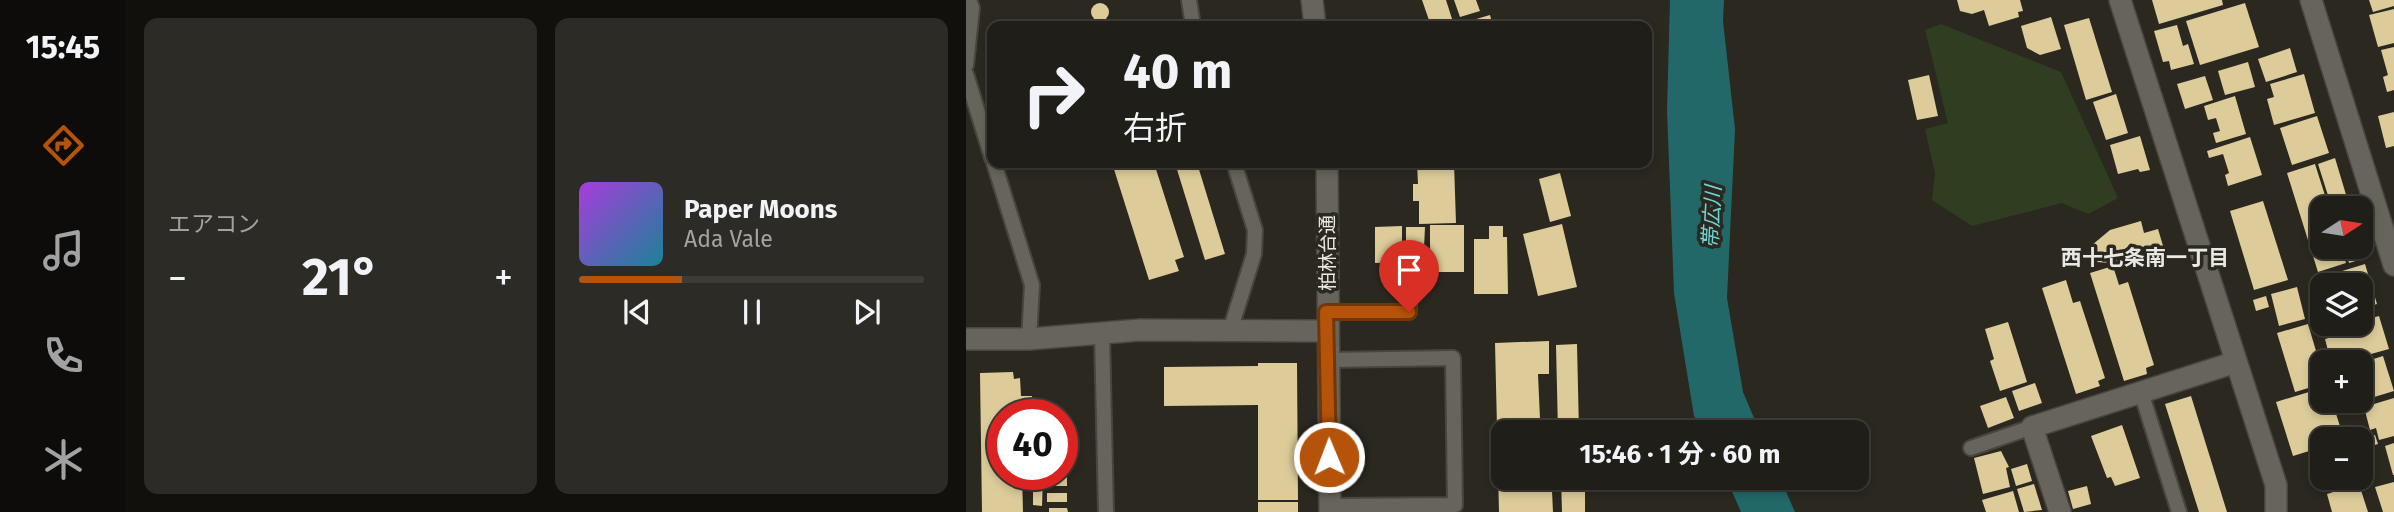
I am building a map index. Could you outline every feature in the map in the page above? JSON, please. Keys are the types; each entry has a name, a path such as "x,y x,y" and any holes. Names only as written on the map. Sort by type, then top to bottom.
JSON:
{"street":[{"path":"1312,0 1314,21"},
{"path":"2120,0 2276,485 2276,512"},
{"path":"2311,0 2394,265"},
{"name":"柏林台通","path":"1327,168 1326,321 1330,509"},
{"path":"966,339 1029,339 1140,330 1230,331 1326,321"},
{"path":"2060,512 2032,427 2236,362"}],"lane":[{"path":"966,65 972,8 969,0"},
{"path":"1189,0 1192,21"},
{"path":"966,74 987,142"},
{"path":"996,168 1032,285 1029,339"},
{"path":"1230,331 1254,254 1255,230 1236,168"},
{"path":"1326,321 1409,312 1409,258"},
{"path":"1102,334 1107,512"},
{"path":"1327,360 1453,358 1455,505 1330,509"},
{"path":"2141,392 2179,512"},
{"path":"1971,448 2032,427"}],"green space":[{"path":"1941,24 2061,72 2118,198 2088,214 2062,203 1972,226 1932,200 1935,173 1925,129 1948,123 1925,30"}],"water":[{"name":"帯広川","path":"1670,0 1724,0 1723,21 1735,129 1727,298 1743,392 1755,420 1696,420 1694,416 1674,293 1667,110"},
{"path":"1731,490 1785,490 1795,512 1741,512"}],"building":[{"path":"1422,0 1446,0 1453,21 1429,21"},
{"path":"1454,0 1476,0 1480,11 1460,17"},
{"path":"1957,0 2020,0 2023,11 2018,12 2019,17 1989,26 1984,10 1972,14 1960,11"},
{"path":"2152,0 2222,0 2223,5 2159,24"},
{"path":"2369,0 2394,0 2394,6 2373,12"},
{"path":"1096,3 1104,3 1109,12 1107,19 1096,21 1091,16 1091,8"},
{"path":"2245,3 2259,47 2200,65 2186,21"},
{"path":"2394,9 2394,43 2378,47 2369,15"},
{"path":"1490,15 1492,21 1469,21"},
{"path":"2051,17 2061,49 2040,55 2027,48 2021,26"},
{"path":"2089,18 2112,92 2086,100 2064,25"},
{"path":"2177,25 2183,46 2188,44 2194,64 2171,70 2169,61 2163,62 2154,31"},
{"path":"2394,47 2394,90 2387,92 2383,77 2388,75 2381,50"},
{"path":"2290,48 2297,72 2266,82 2258,59"},
{"path":"2248,62 2255,87 2225,95 2218,71"},
{"path":"2304,74 2315,113 2274,125 2267,99 2274,97 2270,84"},
{"path":"1929,75 1938,116 1917,120 1908,80"},
{"path":"2205,76 2213,100 2185,109 2177,84"},
{"path":"2116,94 2128,133 2106,140 2093,102"},
{"path":"2235,96 2246,134 2216,143 2213,133 2220,131 2216,118 2208,120 2204,106"},
{"path":"2394,112 2394,146 2386,148 2378,116"},
{"path":"2317,116 2329,153 2292,165 2280,128"},
{"path":"2140,136 2150,170 2140,172 2138,169 2118,174 2110,145"},
{"path":"2250,137 2262,175 2228,186 2225,175 2229,173 2223,154 2209,158 2207,151"},
{"path":"2335,158 2346,196 2328,196 2318,164"},
{"path":"2315,164 2325,196 2310,196 2310,246 2287,173"},
{"path":"1114,168 1156,168 1184,257 1175,260 1179,271 1149,280"},
{"path":"1177,168 1199,168 1225,254 1205,260"},
{"path":"1417,168 1454,168 1456,223 1419,224 1419,201 1413,201 1413,184 1418,184"},
{"path":"1560,173 1571,216 1550,222 1539,179"},
{"path":"2263,201 2288,280 2254,290 2230,211"},
{"path":"2141,221 2144,233 2158,229 2164,249 2111,263 2097,262 2092,245 2110,230"},
{"path":"1562,224 1577,287 1538,296 1523,234"},
{"path":"1430,225 1464,225 1464,272 1430,272"},
{"path":"1402,226 1402,262 1375,263 1375,227"},
{"path":"1489,226 1503,226 1503,237 1507,237 1508,294 1474,294 1474,239 1489,239"},
{"path":"1406,227 1425,227 1424,248 1406,248"},
{"path":"2314,259 2345,259 2346,263 2318,272"},
{"path":"2365,264 2368,273 2339,273"},
{"path":"2113,266 2119,285 2128,282 2154,365 2146,368 2147,374 2124,381 2090,273"},
{"path":"2066,280 2073,303 2080,301 2105,378 2098,381 2100,386 2076,394 2042,288"},
{"path":"2297,287 2305,319 2279,326 2271,294"},
{"path":"2266,296 2269,307 2256,311 2253,300"},
{"path":"2379,316 2389,349 2373,353 2373,350 2328,350 2325,339 2336,336 2373,336 2373,318"},
{"path":"2008,322 2027,382 2000,391 1990,361 1994,359 1985,329"},
{"path":"2308,324 2316,350 2310,350 2310,388 2295,392 2277,333"},
{"path":"1549,341 1549,374 1538,374 1540,419 1553,420 1497,420 1495,343"},
{"path":"1577,344 1579,420 1558,420 1556,345"},
{"path":"2383,356 2394,391 2373,397 2373,359"},
{"path":"1258,363 1297,363 1298,500 1258,500 1258,405 1164,406 1164,367 1258,366"},
{"path":"1013,372 1014,379 1020,378 1021,396 1032,396 1032,399 987,399 987,490 1022,490 1023,512 982,512 980,373"},
{"path":"2035,383 2042,403 2019,411 2012,391"},
{"path":"2310,392 2310,413 2336,413 2340,427 2310,427 2310,451 2293,456 2276,402"},
{"path":"2191,396 2227,512 2199,512 2165,404"},
{"path":"2006,397 2014,418 1988,428 1980,406"},
{"path":"2394,398 2394,436 2379,440 2376,428 2369,427 2366,413 2373,413 2373,404"},
{"path":"2122,425 2140,478 2115,486 2111,477 2107,478 2091,436"},
{"path":"2373,436 2378,444 2373,445"},
{"path":"2394,443 2394,475 2393,475 2385,446"},
{"path":"2001,451 2009,467 2006,468 2010,487 1983,494 1974,458"},
{"path":"2027,464 2032,481 2016,486 2011,469"},
{"path":"2394,482 2394,512 2383,512 2375,487"},
{"path":"2034,484 2042,510 2024,512 2017,489"},
{"path":"2087,486 2091,504 2073,509 2068,491"},
{"path":"1033,490 1042,490 1042,506 1033,505"},
{"path":"1498,490 1552,491 1553,512 1499,512"},
{"path":"1561,490 1585,490 1585,512 1562,512"},
{"path":"2340,490 2361,490 2368,512 2332,512 2327,494"},
{"path":"2013,491 2019,512 1986,512 1982,500"},
{"path":"1047,493 1067,493 1067,502 1047,502"},
{"path":"1258,502 1298,502 1298,512 1258,512"},
{"path":"1049,508 1067,508 1068,512 1049,512"}],"district":[{"name":"西十七条南一丁目","path":"2145,258"}],"route":[{"path":"1329,457 1326,312 1409,312"}]}
